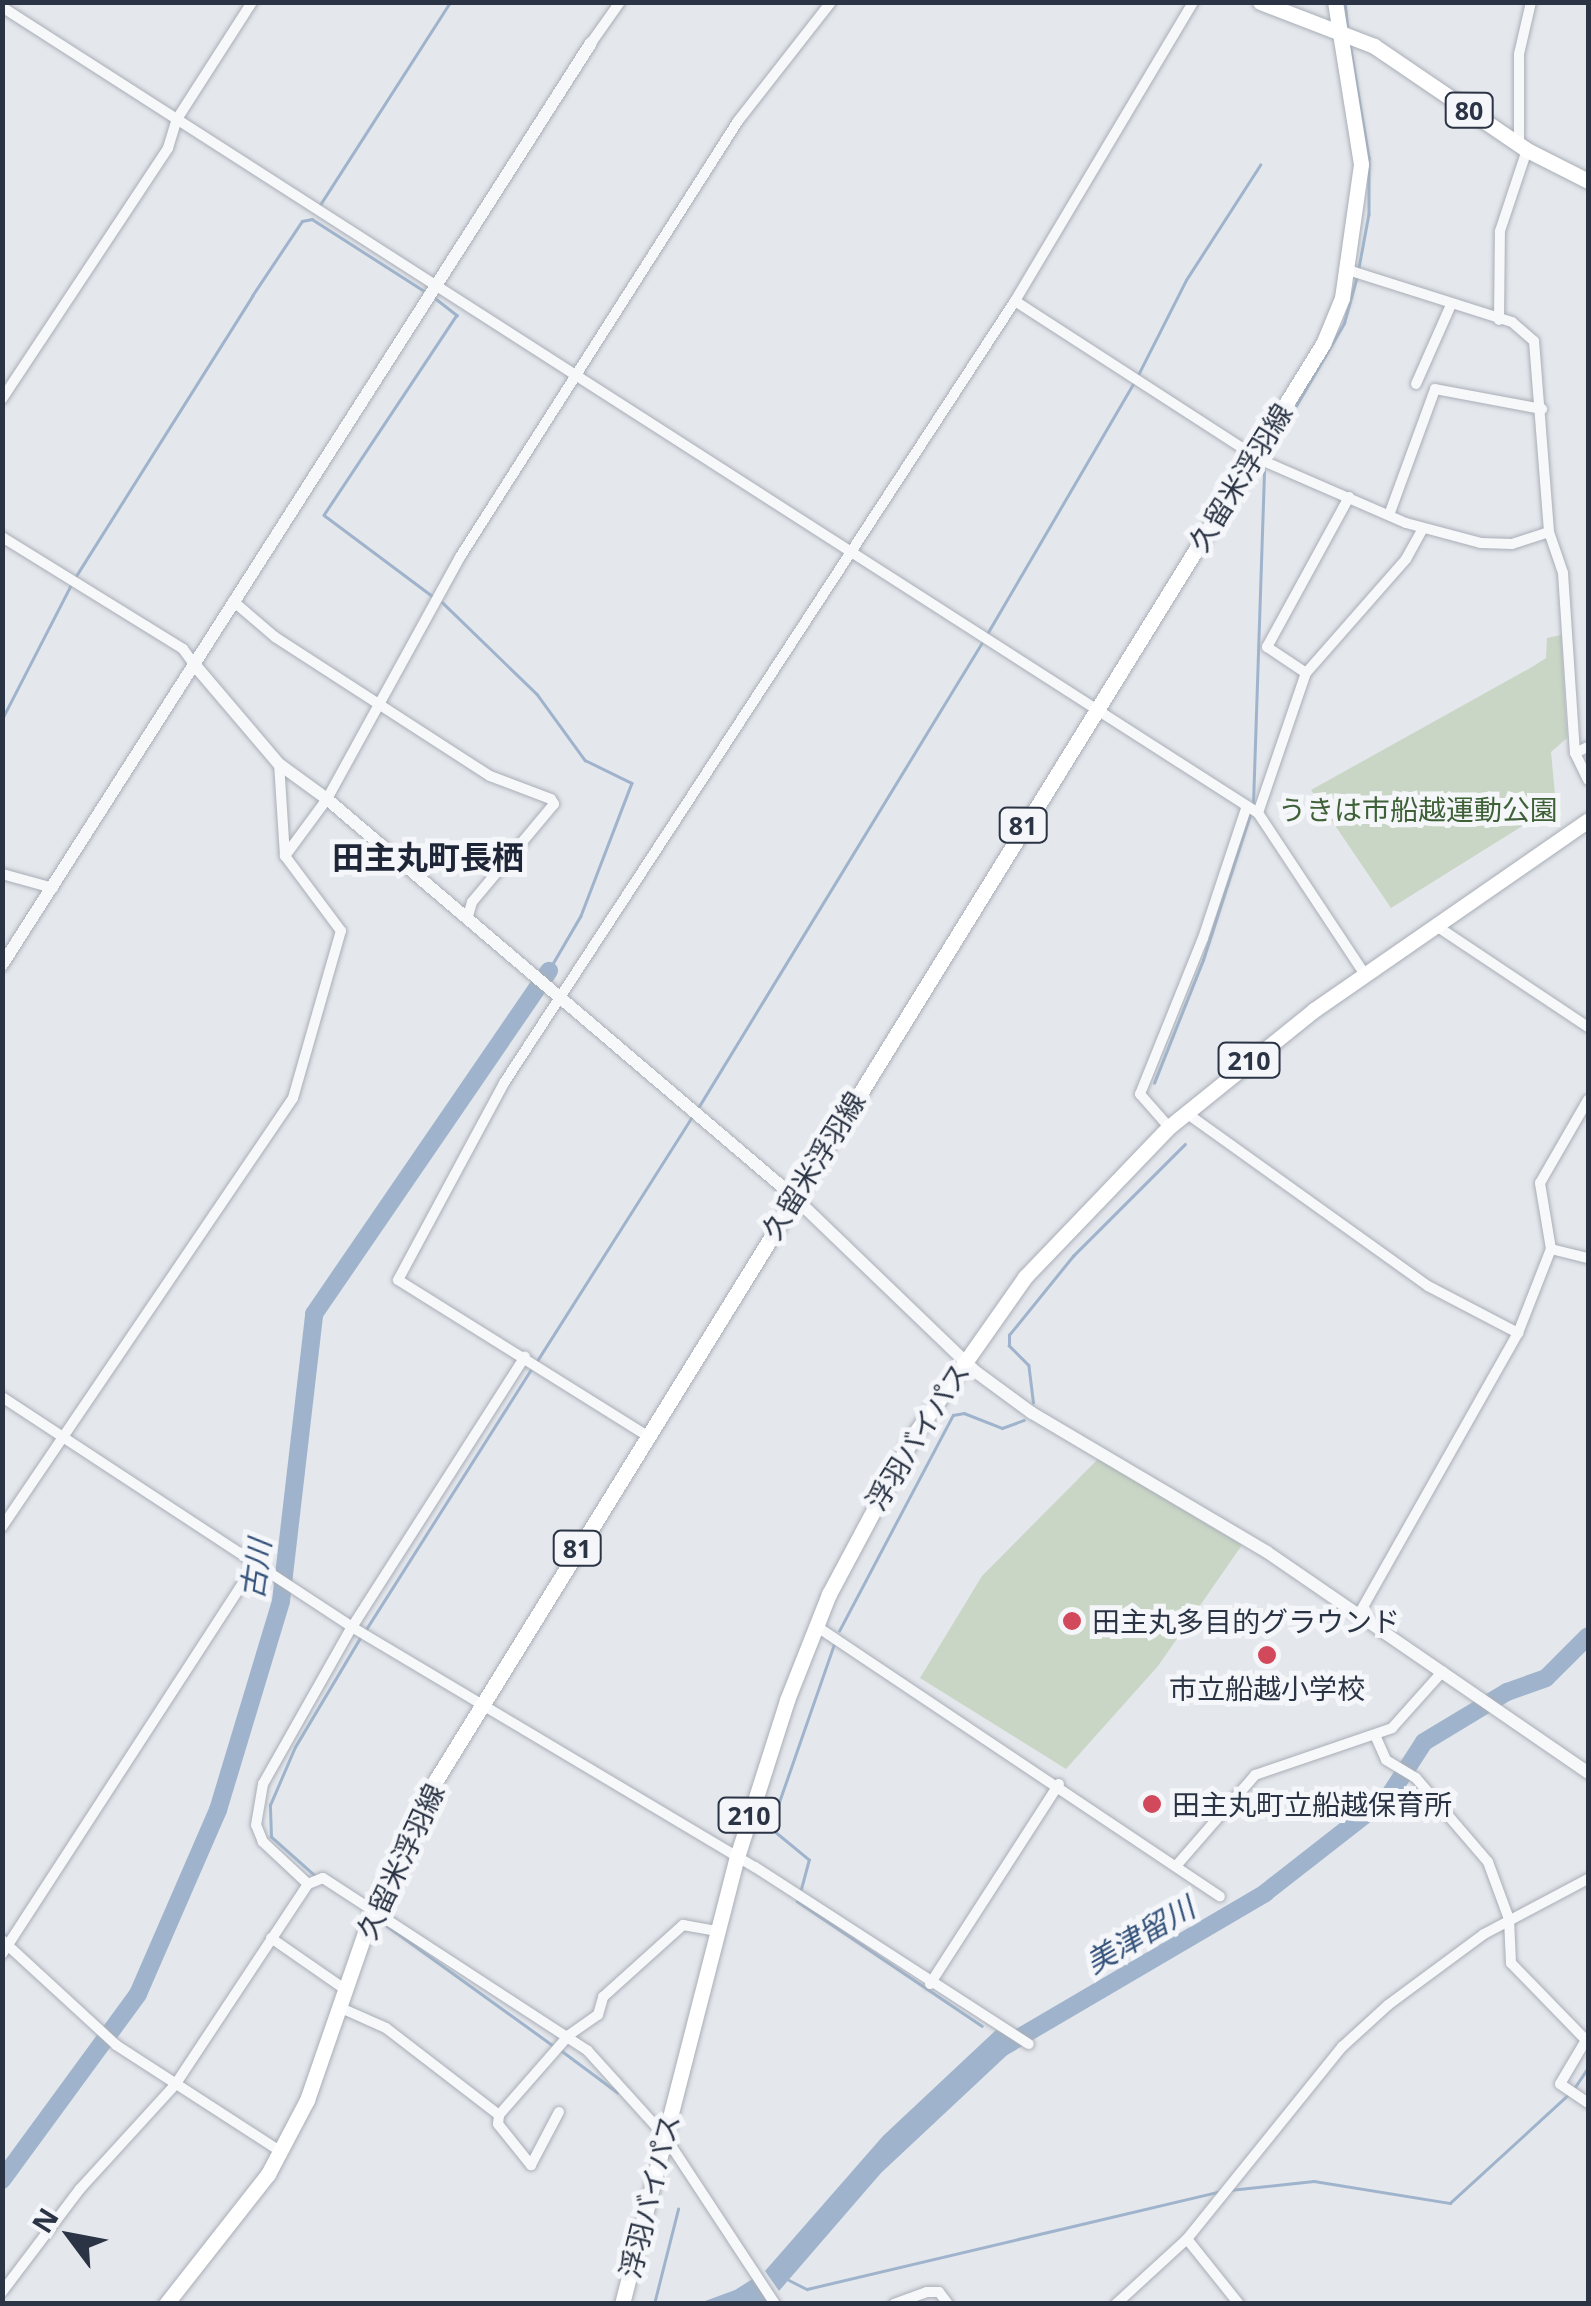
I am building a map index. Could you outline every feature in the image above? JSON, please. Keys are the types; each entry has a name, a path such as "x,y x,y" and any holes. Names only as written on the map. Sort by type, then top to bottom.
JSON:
{"main road":[{"name":"80","path":"1260,2 1392,56 1523,148 1588,181"},
{"name":"久留米浮羽線","path":"166,2304 280,2151 308,2100 374,1906 406,1835 481,1705 1096,708 1260,458 1323,344 1354,272 1361,164 1345,34 1335,2"},
{"name":"浮羽バイパス","path":"622,2304 737,1857 816,1626 886,1483 964,1360 1026,1277 1185,1112 1364,973 1588,820"}],"street":[{"path":"2,399 174,138 177,119 252,2"},
{"path":"2,965 620,2"},
{"path":"285,856 327,799 460,557 738,121 830,2"},
{"path":"646,1434 398,1280 504,1083 1015,300 1193,2"},
{"path":"1499,320 1500,231 1523,148 1519,54 1531,2"},
{"path":"2,7 1252,809 1364,973"},
{"path":"1354,272 1450,307 1499,320 1534,341 1549,532 1562,573 1574,753 1588,780"},
{"path":"1015,300 1260,458 1389,515 1423,528 1503,545 1549,532"},
{"path":"1416,384 1450,307"},
{"path":"1389,515 1435,390 1542,409"},
{"path":"1306,672 1267,648 1349,497"},
{"path":"1169,1127 1140,1094 1306,672 1406,558 1423,528"},
{"path":"2,537 183,649 278,764 327,799 562,998 792,1196 964,1360 1032,1413 1359,1614 1588,1773"},
{"path":"233,601 275,637 490,776 554,804 472,902 467,919"},
{"path":"1574,753 1588,747"},
{"path":"2,1527 293,1098 341,931 285,856 278,764"},
{"path":"2,874 53,888"},
{"path":"1435,925 1588,1027"},
{"path":"1359,1614 1518,1333 1551,1249 1540,1183 1588,1100"},
{"path":"1185,1112 1428,1286 1518,1333"},
{"path":"1551,1249 1588,1258"},
{"path":"308,1884 262,1842 258,1805 284,1740 525,1357"},
{"path":"2,1397 258,1560 352,1627 737,1857 1029,2044"},
{"path":"258,1560 5,1946 116,2045 280,2151"},
{"path":"816,1626 1059,1784 1220,1896"},
{"path":"1176,1866 1255,1775 1278,1762 1375,1735 1405,1719 1442,1671"},
{"path":"1375,1735 1386,1760 1416,1778 1488,1862 1509,1919 1512,1964 1586,2040 1560,2084 1588,2103"},
{"path":"930,1984 1059,1784"},
{"path":"2,2292 80,2189 175,2085 308,1884 322,1878 374,1906 532,2019 569,2035 664,2135 774,2302"},
{"path":"1116,2304 1187,2239 1342,2047 1388,2004 1509,1919 1588,1879"},
{"path":"559,2112 532,2165 498,2124 499,2115 569,2035 598,2015 603,1997 683,1926 716,1931"},
{"path":"270,1938 346,1990"},
{"path":"342,2008 386,2028 499,2115"},
{"path":"1187,2239 1240,2304"},
{"path":"894,2304 926,2292 939,2292 948,2304"}],"green space":[{"name":"うきは市船越運動公園","path":"1561,635 1567,738 1551,752 1556,805 1391,908 1311,790 1532,667 1546,658 1547,638"},
{"name":"田主丸多目的グラウンド","path":"1098,1459 1242,1545 1158,1666 1066,1769 920,1678 982,1576"}],"water":[{"path":"996,2030 1021,2042 881,2173 779,2291 765,2271 883,2136"},
{"path":"754,2278 770,2301 697,2304 735,2290"}],"waterway":[{"path":"318,208 450,2"},
{"path":"1345,2 1348,31"},
{"path":"1350,44 1369,158 1369,214 1359,268"},
{"path":"1138,375 1186,280 1260,165"},
{"path":"312,219 424,291"},
{"path":"76,576 252,296 302,221 312,219"},
{"path":"1265,459 1344,323 1357,276"},
{"path":"435,298 457,315 324,515 435,598"},
{"path":"987,634 1134,382"},
{"path":"1253,804 1264,467"},
{"path":"2,719 72,583"},
{"path":"442,602 537,694 585,760 632,783 581,916 549,971"},
{"path":"698,1108 983,641"},
{"path":"1154,1083 1203,960 1251,811"},
{"name":"古川","path":"2,2180 138,1994 218,1810 281,1601 314,1314 549,971"},
{"path":"537,1361 693,1115"},
{"path":"1033,1403 1028,1365 1009,1346 1009,1335 1073,1256 1185,1144"},
{"path":"365,1631 532,1368"},
{"path":"839,1631 953,1415 964,1413 1002,1428 1024,1420"},
{"name":"美津留川","path":"1003,2047 1265,1893 1389,1796 1424,1742 1507,1692 1546,1678 1588,1636"},
{"path":"315,1876 271,1837 270,1805 295,1747 360,1638"},
{"path":"801,1889 809,1860 770,1828 835,1641"},
{"path":"797,1901 982,2026"},
{"path":"379,1920 555,2047"},
{"path":"562,2051 617,2092"},
{"path":"1575,2087 1588,2068"},
{"path":"1230,2190 1314,2181 1450,2203 1570,2093"},
{"path":"789,2280 807,2289 1222,2191"},
{"path":"654,2304 678,2209"}],"place":[{"name":"田主丸多目的グラウンド","path":"1072,1621"},
{"name":"市立船越小学校","path":"1267,1655"},
{"name":"田主丸町立船越保育所","path":"1152,1804"}],"district":[{"name":"田主丸町長栖","path":"428,857"}]}
